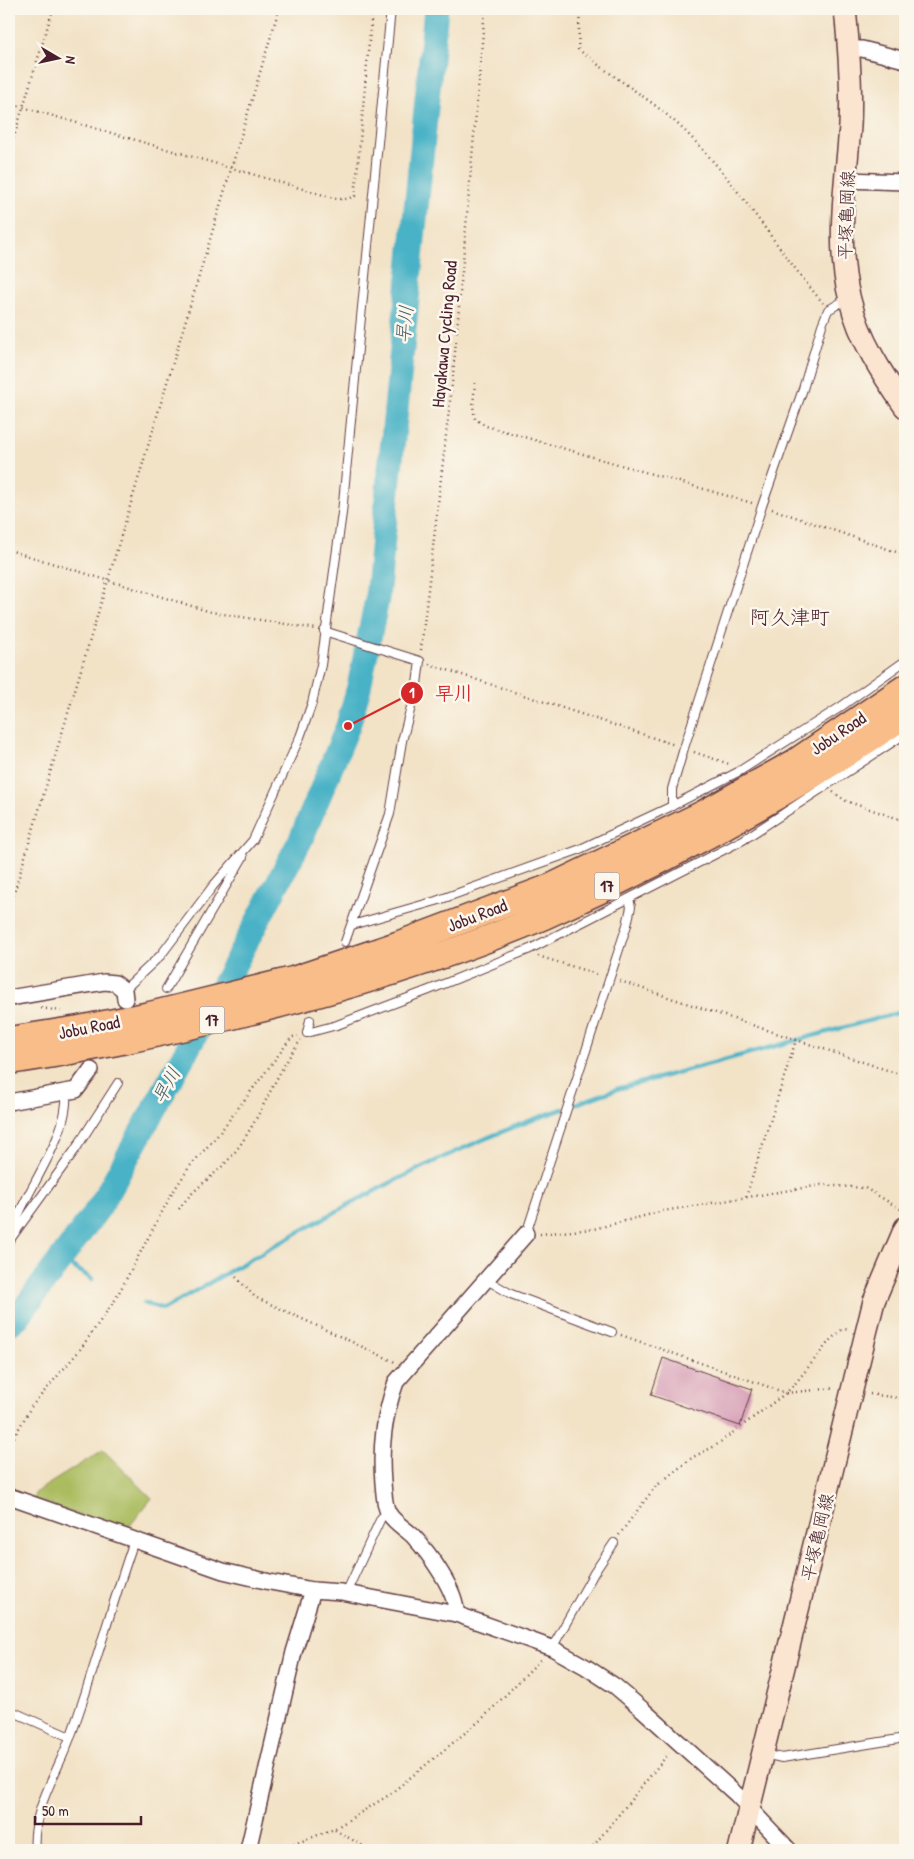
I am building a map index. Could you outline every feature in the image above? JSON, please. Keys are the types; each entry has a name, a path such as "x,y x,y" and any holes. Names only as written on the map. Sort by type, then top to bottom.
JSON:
{"highway":[{"name":"Jobu Road","path":"288,992 397,945 551,887 703,814 788,754 905,688"},
{"name":"Jobu Road","path":"9,1061 288,992 385,974 470,945 543,916 677,851 767,802 905,715"},
{"name":"Jobu Road","path":"9,1040 79,1029 145,1026"}],"main road":[{"name":"平塚亀岡線","path":"845,9 850,49 850,125 843,245 849,298 867,346 905,407"},
{"name":"平塚亀岡線","path":"739,1850 874,1301 905,1228"}],"street":[{"path":"850,49 862,49 905,60"},
{"path":"846,180 905,182"},
{"path":"9,998 104,982 116,983 125,995"},
{"path":"9,1102 76,1090 90,1070"},
{"path":"456,1614 457,1604 431,1558 388,1513 384,1498 381,1462 382,1432 387,1406 396,1382 526,1234"},
{"path":"9,1496 223,1571 313,1590 346,1593 456,1614 552,1648 586,1666 615,1686 737,1795 789,1850"},
{"path":"248,1850 294,1652 313,1590"}],"lane":[{"path":"166,989 253,840 300,737 312,703 321,665 342,513 391,9"},
{"path":"672,806 672,789 684,748 762,506 804,389 828,310 849,298"},
{"path":"326,631 418,661 417,684 402,741 390,814 346,942"},
{"path":"352,925 436,901 578,850 672,806 738,772 788,754 905,661"},
{"path":"306,1033 337,1025 430,990 530,949 743,840 826,788 905,734"},
{"path":"125,995 161,955 213,886 253,840"},
{"path":"526,1234 627,925 631,907 629,899"},
{"path":"306,1033 310,1020"},
{"path":"9,1240 75,1150 118,1083"},
{"path":"9,1240 29,1190 63,1123 66,1110 66,1093"},
{"path":"487,1280 511,1294 612,1332"},
{"path":"346,1593 382,1518 388,1513"},
{"path":"35,1850 34,1839 40,1812 70,1737 134,1541"},
{"path":"552,1648 594,1573 614,1543"},
{"path":"9,1710 70,1737"},
{"path":"764,1754 782,1758 905,1738"}],"path":[{"path":"9,153 53,9"},
{"path":"9,910 279,9"},
{"path":"9,103 232,170 336,199 347,199 355,196 372,9"},
{"name":"Hayakawa Cycling Road","path":"418,661 453,375 485,9"},
{"path":"580,9 578,49 655,104 686,132 710,158 828,310"},
{"path":"475,383 474,420 486,426 762,506 905,555"},
{"path":"9,550 107,578 211,612 326,631"},
{"path":"418,661 684,748 730,765 738,772"},
{"path":"826,788 846,801 905,821"},
{"path":"530,949 538,956 905,1076"},
{"path":"179,1209 188,1196 230,1159 245,1136 290,1053 306,1033"},
{"path":"9,1446 31,1408 79,1351 115,1300 171,1195 190,1166 217,1136 292,1037 306,1033"},
{"path":"746,1197 796,1040"},
{"path":"526,1234 594,1229 663,1211 821,1185 865,1188 905,1212"},
{"path":"236,1277 256,1297 399,1364 406,1370"},
{"path":"614,1543 654,1487 693,1456 715,1446 786,1393 794,1386 831,1339 843,1329 866,1333"},
{"path":"612,1332 786,1393 852,1387 868,1393 905,1399"},
{"path":"269,1850 297,1843 334,1829 389,1795 482,1719 552,1648"},
{"path":"590,1850 677,1742"},
{"path":"334,1829 370,1850"}],"green space":[{"path":"103,1450 152,1498 125,1532 33,1499 36,1492"}],"building":[{"path":"663,1358 752,1389 740,1426 651,1395"}],"waterway":[{"name":"早川","path":"9,1324 18,1317 100,1206 232,969 301,839 348,726 359,687 377,599 436,9"},
{"path":"576,1104 617,1089 905,1011"},
{"path":"144,1303 164,1309 309,1226 408,1174 510,1128 563,1109"},
{"path":"61,1259 92,1279"}],"place":[{"name":"早川","path":"348,726"}],"district":[{"name":"阿久津町","path":"790,616"}]}
